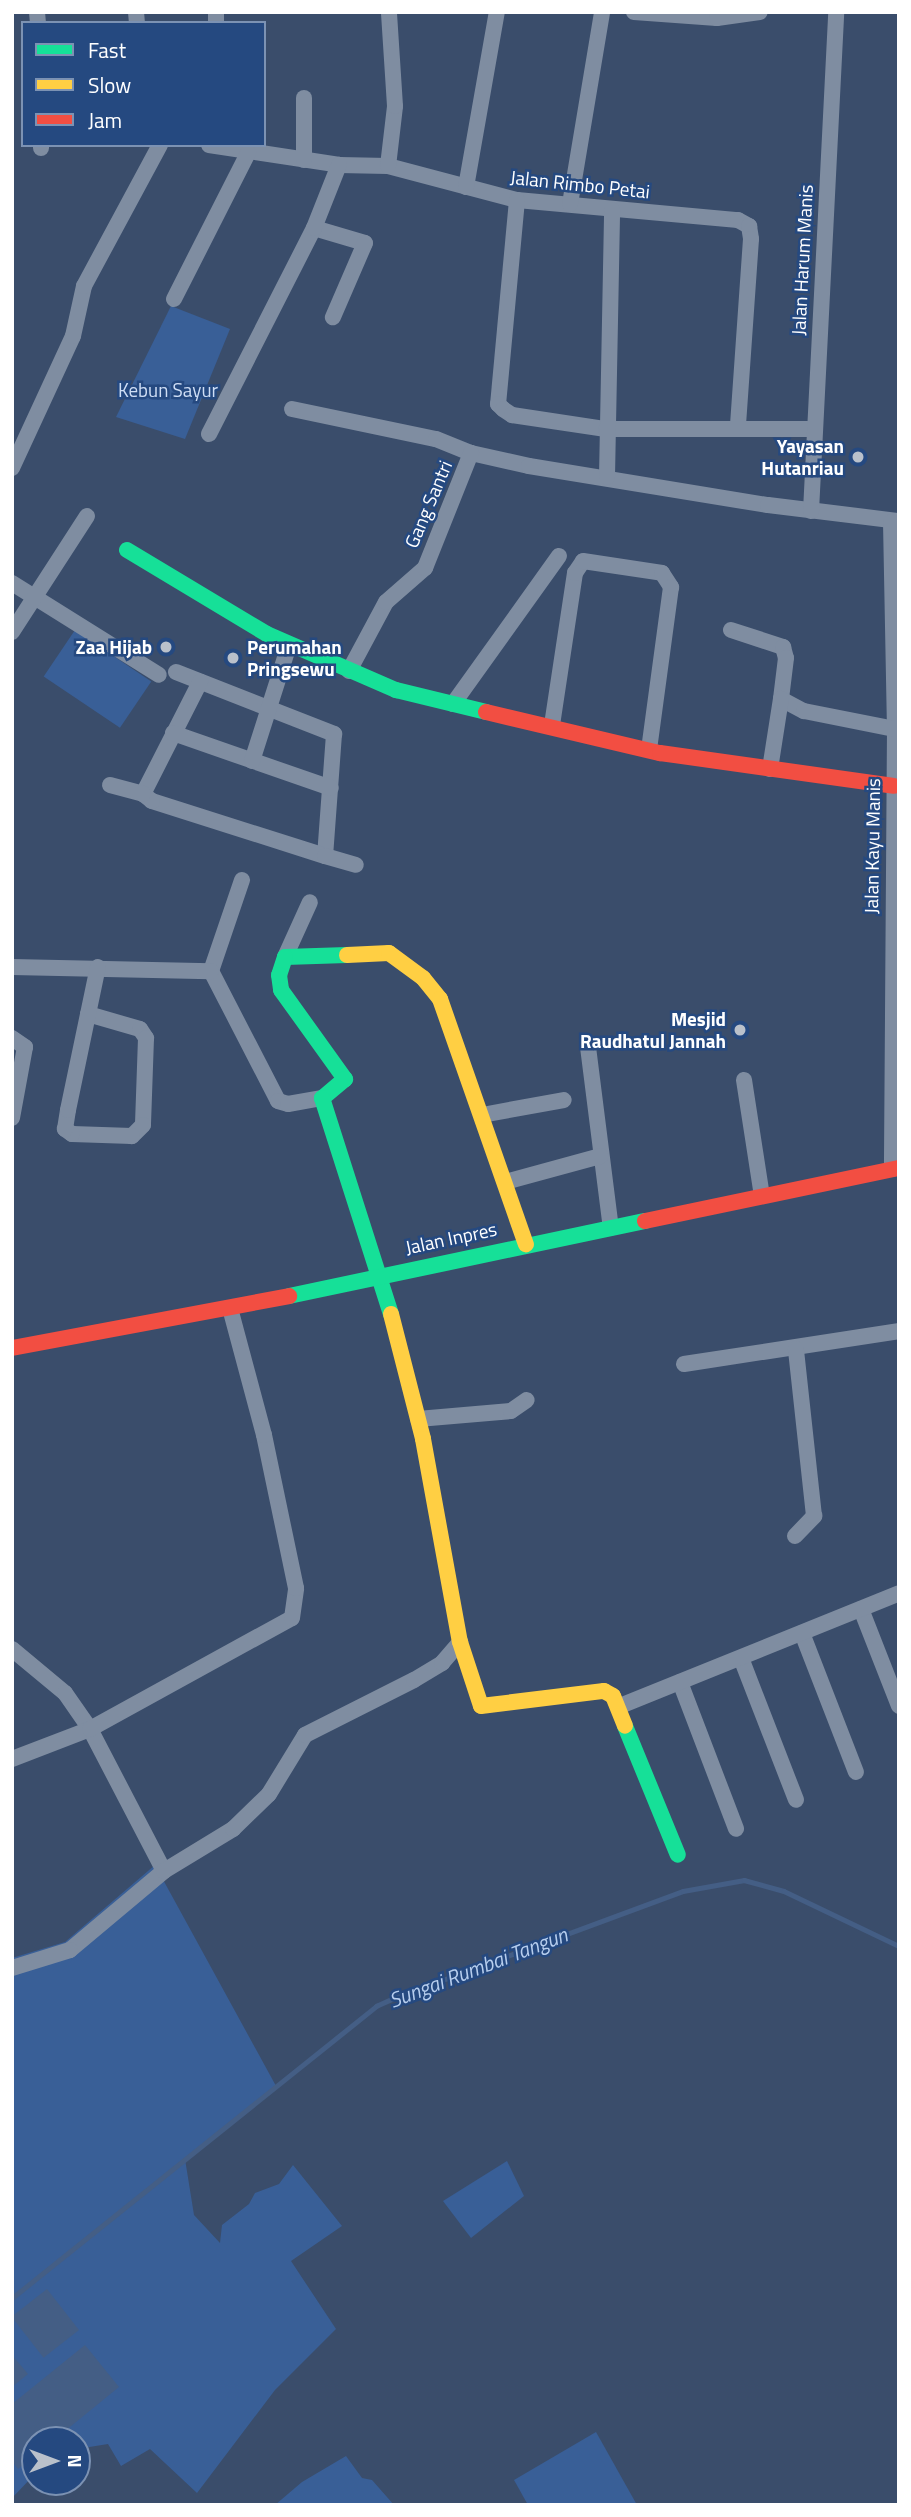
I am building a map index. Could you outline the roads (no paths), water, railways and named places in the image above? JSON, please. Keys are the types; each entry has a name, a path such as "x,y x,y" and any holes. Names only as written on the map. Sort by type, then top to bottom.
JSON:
{"street":[{"path":"388,166 395,106 389,12"},
{"path":"466,187 497,12"},
{"path":"570,204 602,12"},
{"path":"634,12 760,12"},
{"name":"Jalan Harum Manis","path":"811,511 836,12"},
{"path":"304,98 304,160"},
{"path":"12,468 63,362 84,286 159,147"},
{"name":"Jalan Rimbo Petai","path":"218,147 339,165 388,166 517,200 738,220 748,226 738,427"},
{"path":"174,299 248,153"},
{"path":"209,434 314,228 339,165"},
{"path":"517,200 498,404 512,415 606,429 814,429"},
{"path":"607,477 612,209"},
{"path":"314,228 365,243 333,317"},
{"path":"292,409 436,439 471,453 811,511 895,522"},
{"name":"Gang Santri","path":"349,671 386,602 425,568 471,453"},
{"path":"12,632 87,516"},
{"name":"Jalan Kayu Manis","path":"895,522 895,1169"},
{"path":"127,550 289,645 396,690 649,750 894,786"},
{"path":"453,704 559,556"},
{"path":"552,725 575,573 583,561 662,573 671,587 649,750"},
{"path":"12,583 159,675"},
{"path":"731,630 783,647 786,659 770,769"},
{"path":"252,761 289,645"},
{"path":"176,672 268,711 334,734 325,856"},
{"path":"143,794 200,682"},
{"path":"781,699 804,711 895,729"},
{"path":"173,733 331,788"},
{"path":"110,785 143,794 152,801 356,865"},
{"path":"242,880 211,971 278,1101 322,1098 338,1089 345,1079 281,990 279,975 310,902"},
{"path":"285,957 389,953 423,978 440,999 526,1244"},
{"path":"12,967 211,971"},
{"path":"88,1014 139,1030 146,1038 143,1125 132,1136 72,1134 65,1129 88,1014 98,967"},
{"path":"12,1038 26,1047 12,1118"},
{"path":"588,1047 611,1228"},
{"path":"744,1080 762,1196"},
{"path":"322,1098 381,1275 418,1419 460,1642 481,1706 604,1691 620,1706 678,1855"},
{"path":"482,1115 564,1100"},
{"path":"505,1182 601,1157"},
{"name":"Jalan Inpres","path":"12,1348 230,1308 895,1169"},
{"path":"12,1759 90,1729 292,1618 296,1588 264,1434 230,1308"},
{"path":"684,1364 899,1332"},
{"path":"795,1536 814,1516 796,1349"},
{"path":"418,1419 511,1410 527,1400"},
{"path":"620,1706 899,1593"},
{"path":"861,1609 899,1706"},
{"path":"802,1633 856,1772"},
{"path":"12,1968 70,1950 164,1871 233,1829 269,1794 305,1735 414,1680 442,1663 460,1642"},
{"path":"12,1649 65,1693 90,1729 164,1871"},
{"path":"741,1658 796,1800"},
{"path":"680,1682 736,1829"}],"waterway":[{"name":"Sungai Rumbai Tangun","path":"12,2298 376,2006 394,1998 683,1891 744,1880 784,1891 899,1946"}],"place":[{"name":"Yayasan Hutanriau","path":"858,457"},
{"name":"Zaa Hijab","path":"166,647"},
{"name":"Perumahan Pringsewu","path":"233,658"},
{"name":"Mesjid Raudhatul Jannah","path":"740,1030"}],"park label":[{"name":"Kebun Sayur","path":"168,390"}]}
